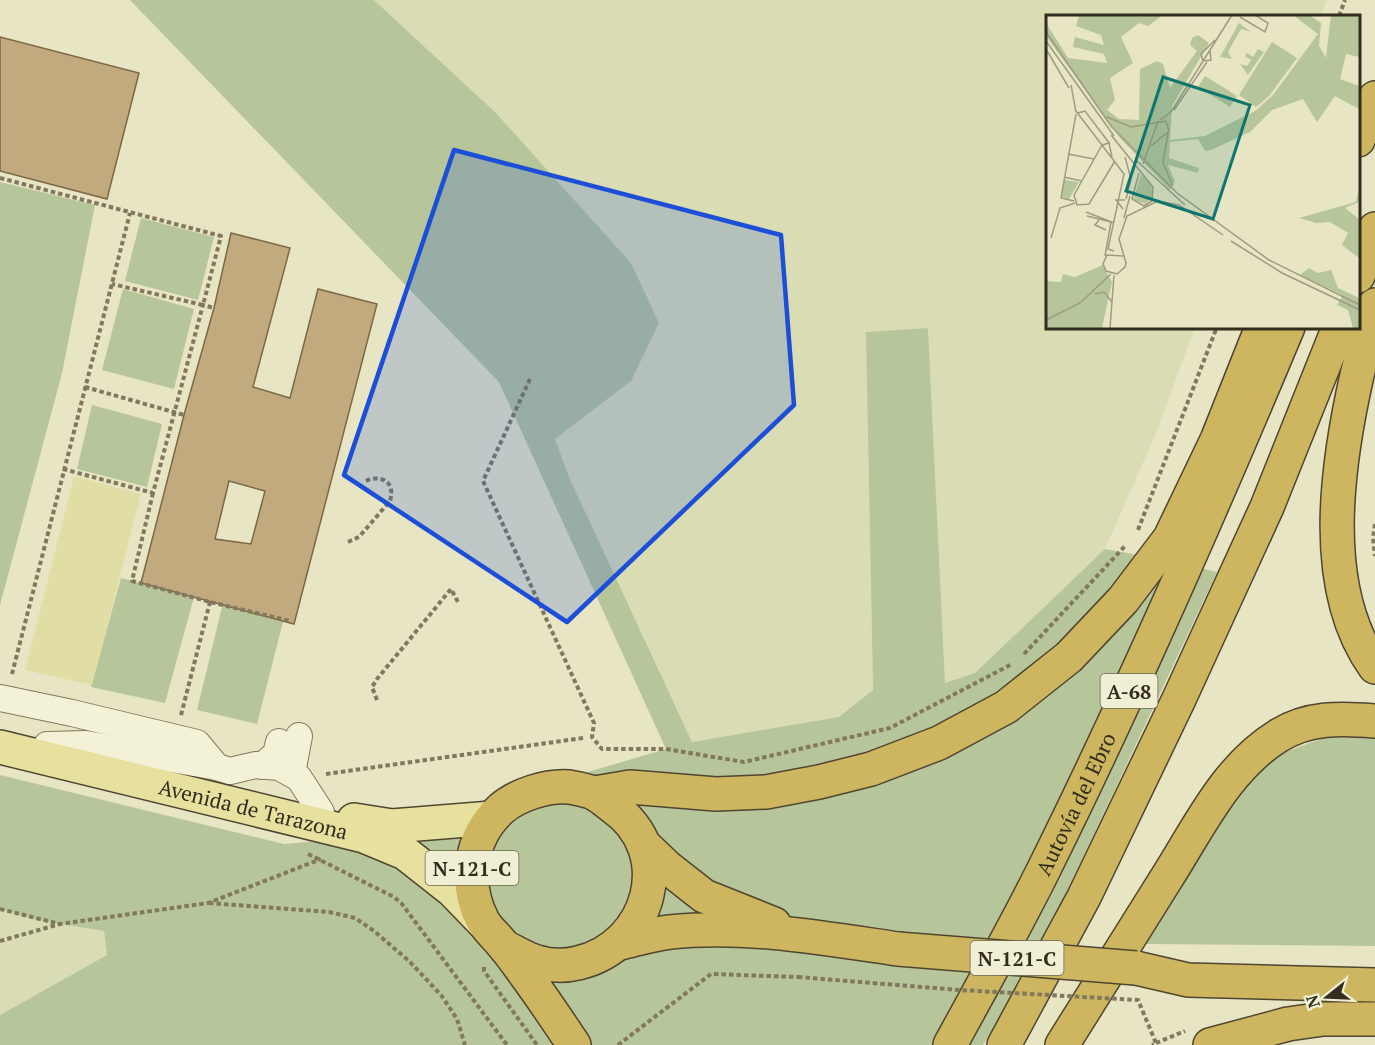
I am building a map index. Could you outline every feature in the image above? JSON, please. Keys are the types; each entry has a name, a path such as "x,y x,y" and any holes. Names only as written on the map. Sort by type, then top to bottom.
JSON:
{"highway":[{"path":"1360,137 1375,98"},
{"path":"1360,273 1375,229"},
{"path":"1375,305 1347,419 1338,485 1338,549 1344,594 1355,632 1375,667"},
{"path":"595,793 630,787 716,794 766,792 819,782 871,769 939,743 1006,707 1069,657 1123,600 1170,537 1217,440 1262,328"},
{"name":"Autovía del Ebro","path":"950,1045 1041,874 1135,679 1225,478 1288,328"},
{"name":"A-68","path":"1005,1045 1084,897 1179,699 1267,507 1339,328"},
{"path":"1062,1045 1213,805 1243,763 1278,735 1315,721 1338,718 1375,721"},
{"name":"N-121-C","path":"644,844 650,875 645,905 637,922 620,942 594,959 567,966 538,963 505,946 483,922 473,897 472,862 480,837 492,818 506,805 531,792 568,787 595,793 628,817 644,844 667,867 704,896 803,935"},
{"name":"N-121-C","path":"620,942 668,932 709,929 803,935 898,949 1136,968 1188,980 1375,985"},
{"path":"505,946 574,1045"},
{"path":"1136,968 1172,962 1375,965"},
{"path":"1320,984 1341,1005 1375,1005"},
{"path":"1210,1045 1288,1023 1323,1019 1375,1019"}],"main road":[{"name":"Avenida de Tarazona","path":"0,733 371,824 392,826 492,818"},
{"name":"Avenida de Tarazona","path":"0,747 364,836 405,853 452,890 483,922"}],"lane":[{"name":"Avenida de Tarazona","path":"0,698 197,743 217,766"},
{"name":"Avenida de Tarazona","path":"0,715 72,713"},
{"name":"Avenida de Tarazona","path":"262,765 289,739 295,776"},
{"name":"Avenida de Tarazona","path":"47,745 86,744 217,766 230,771 256,765 279,767 295,776 321,812"}],"path":[{"path":"1339,15 1345,0"},
{"path":"0,178 221,236 132,581 290,621"},
{"path":"12,674 130,213"},
{"path":"112,284 214,308"},
{"path":"1136,534 1217,328"},
{"path":"530,379 483,481 594,723 592,737 602,749 666,749 744,762 890,728 1017,661 1128,543"},
{"path":"85,387 184,415"},
{"path":"63,469 153,494"},
{"path":"348,542 359,537 390,501 388,484 382,478 371,478 363,482"},
{"path":"1375,524 1373,538 1375,556"},
{"path":"377,700 372,687 377,679 451,589 459,604"},
{"path":"180,715 210,602"},
{"path":"295,776 582,738"},
{"path":"302,851 394,897 402,904 507,1045"},
{"path":"208,903 321,859"},
{"path":"0,941 60,924 208,903 329,912 355,918 410,961 441,995 457,1019 465,1045"},
{"path":"0,909 60,924"},
{"path":"618,1045 711,974 798,977 959,990 1138,1000 1156,1043 1152,1045"}],"highlighted area":[{"path":"454,150 781,235 794,405 567,622 344,475"}],"green space":[{"path":"130,0 374,0 496,113 631,263 659,323 631,381 555,439 569,477 692,742 839,717 873,690 866,332 928,328 945,683 975,673 1105,549 1217,572 1024,983 983,1045 0,1045 0,1015 107,955 104,931 37,920 0,909 0,775 284,844 371,836 666,749 499,382"},
{"path":"374,0 1327,0 1320,15 1046,15 1046,328 1195,328 1157,431 1105,549 975,673 945,683 928,329 866,332 873,690 839,717 692,742 569,477 555,439 631,381 659,323 631,263 496,113"},
{"path":"0,182 95,205 62,373 0,605"},
{"path":"141,218 214,237 198,300 125,281"},
{"path":"123,289 194,309 174,389 102,370"},
{"path":"92,405 162,424 147,487 77,469"},
{"path":"121,578 194,597 165,703 91,687"},
{"path":"223,603 284,618 257,724 197,710"},
{"path":"1343,731 1375,736 1375,946 1143,944 1231,798 1282,753"},
{"path":"0,909 37,920 104,931 107,955 0,1015"}],"sand":[{"path":"74,476 141,494 92,685 25,670"}],"building":[{"path":"0,37 139,73 107,199 0,171"},
{"path":"231,233 290,248 253,387 290,398 318,289 377,304 294,624 141,583 214,308","holes":["229,481 265,491 251,544 215,539"]}]}
